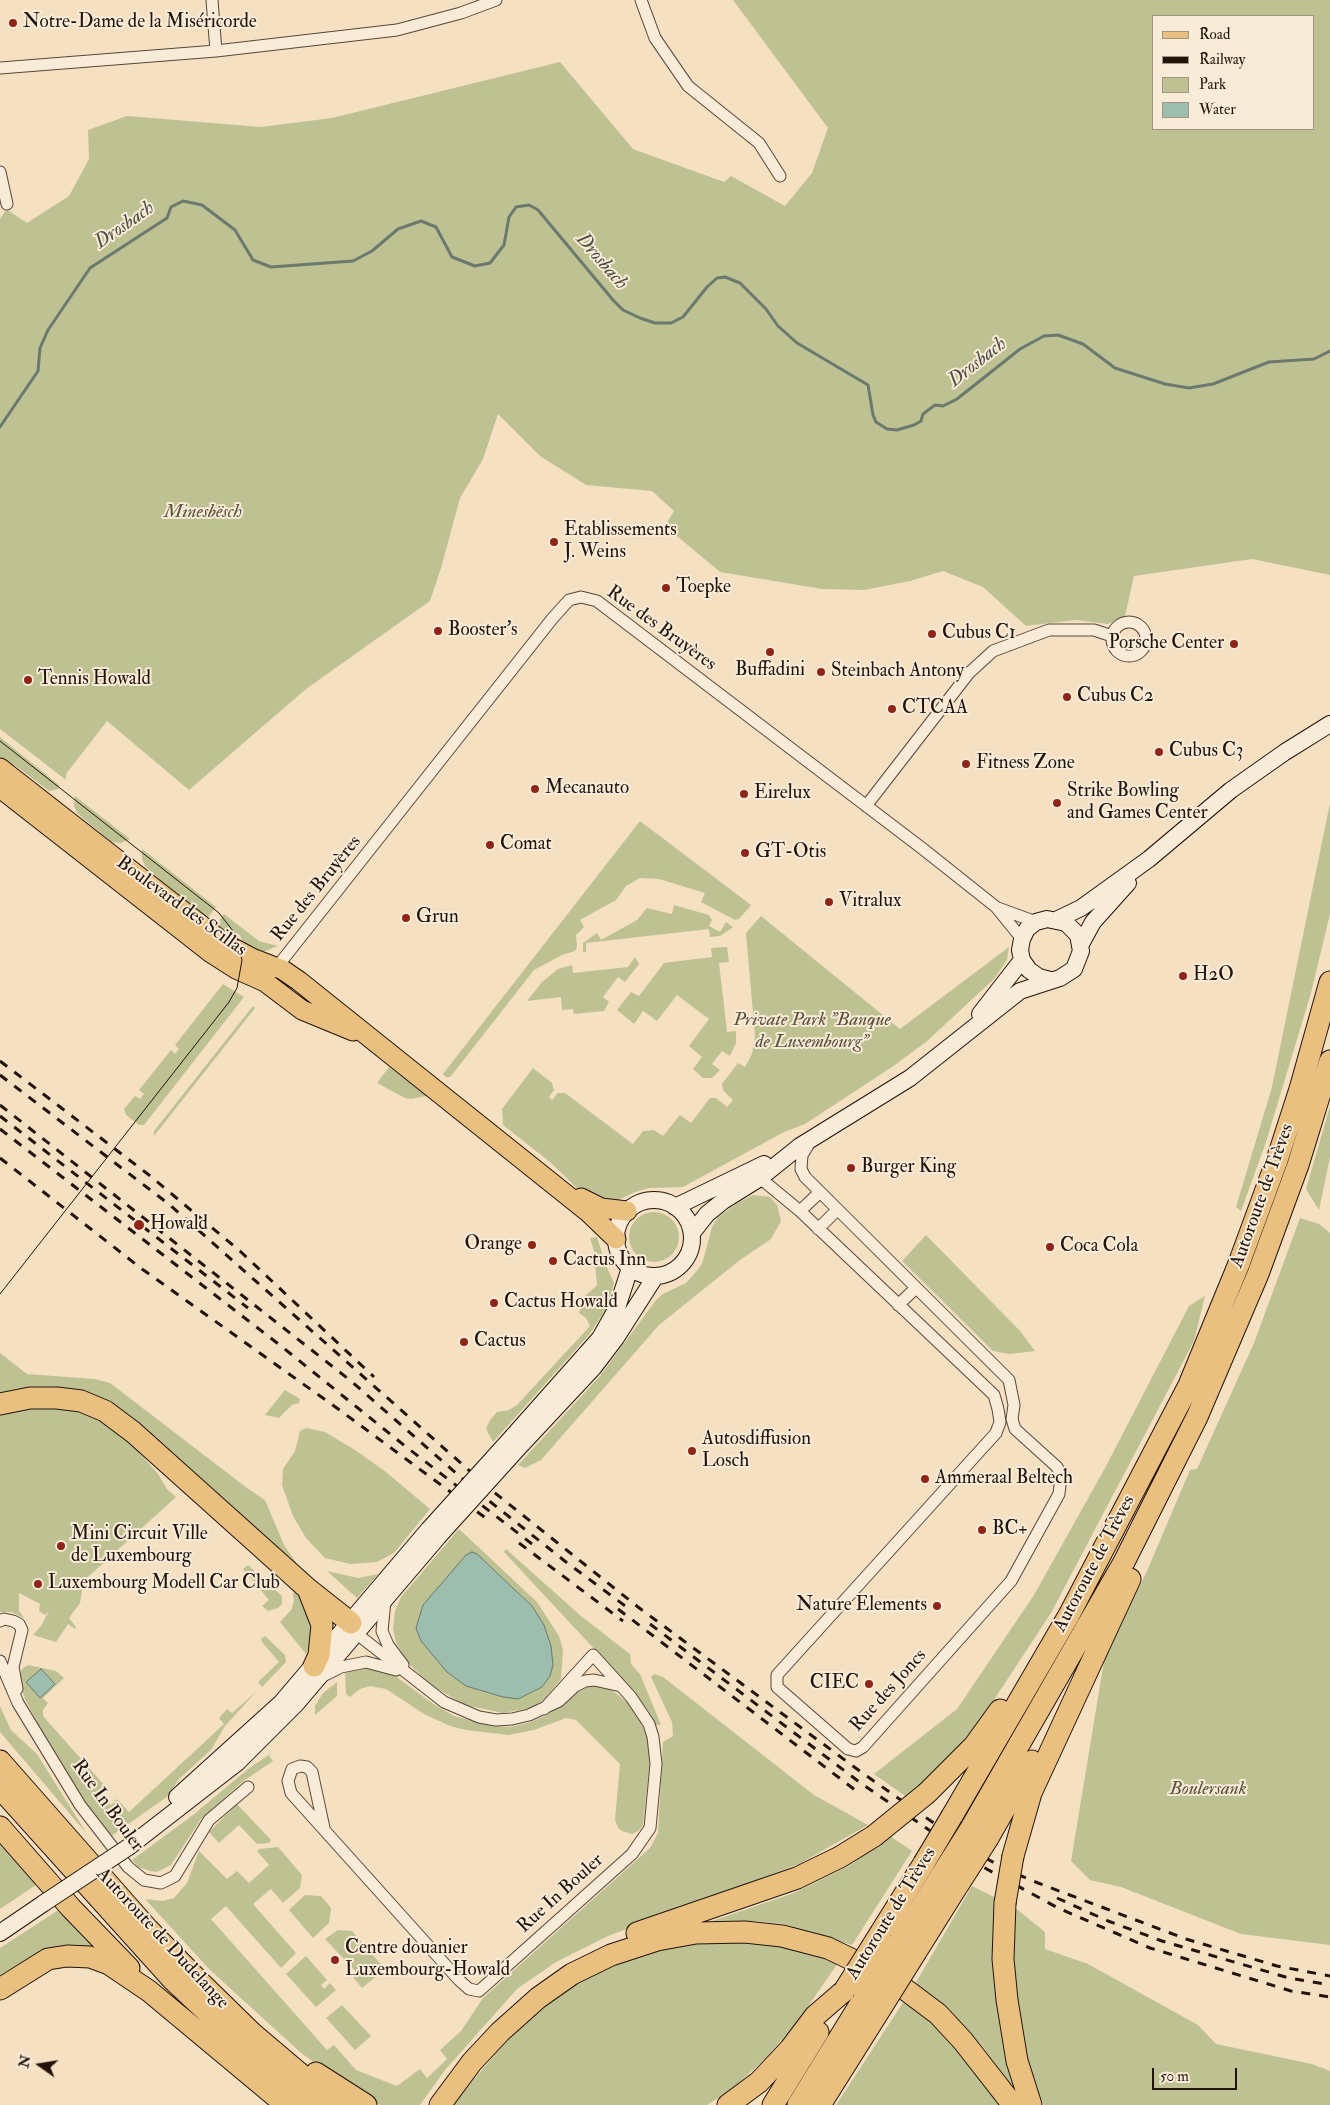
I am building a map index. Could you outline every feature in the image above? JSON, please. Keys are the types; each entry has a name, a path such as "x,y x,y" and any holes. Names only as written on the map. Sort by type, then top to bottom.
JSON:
{"highway":[{"name":"Autoroute de Trèves","path":"773,2105 844,1991 899,1942 924,1863 1069,1615 1130,1500 1206,1346 1277,1160 1330,982"},
{"name":"Autoroute de Trèves","path":"980,1833 1177,1460 1236,1331 1298,1165 1330,1061"},
{"path":"1031,2105 1017,2060 1007,2000 1003,1959 1006,1903 1013,1856 1031,1793 1093,1655 1207,1417 1236,1331"},
{"path":"0,1404 30,1398 56,1398 80,1402 106,1411 133,1432 354,1629"},
{"path":"308,1588 322,1626 317,1672"},
{"path":"435,2104 464,2056 490,2027 530,1990 582,1956 641,1932 797,1878 840,1857 874,1836 927,1793 974,1746 1069,1615"},
{"path":"820,2105 873,2003 899,1942 950,1880 1093,1655"},
{"name":"Autoroute de Dudelange","path":"0,1760 148,1928 252,2033 337,2105"},
{"name":"Autoroute de Dudelange","path":"0,1788 172,1979 271,2072 312,2105"},
{"path":"5,1834 149,1991"},
{"path":"435,2104 500,2032 538,1998 572,1974 611,1955 657,1940 696,1933 745,1932 782,1936 828,1948 890,1978 938,2014 964,2041 1013,2105"},
{"path":"0,1989 48,1959 67,1956 90,1957 108,1964 149,1991 281,2103"},
{"path":"728,2105 759,2082 790,2049 815,2016 844,1991"},
{"name":"Autoroute de Trèves","path":"798,2105 873,2003"},
{"path":"252,2033 366,2105"}],"main road":[{"path":"1050,980 1034,974 1022,960 1020,950 1022,939 1027,929 1036,922 1058,919 1081,908 1149,859 1231,790 1284,752 1330,724"},
{"name":"Boulevard des Scillas","path":"0,768 224,943 252,958 277,968 299,981 588,1212 616,1239"},
{"name":"Boulevard des Scillas","path":"0,788 211,954 265,982 302,1010 321,1020 367,1036"},
{"path":"675,1207 806,1142 910,1078 1020,992 1060,978 1074,969 1080,957 1081,944 1093,922 1149,859"},
{"path":"1058,919 1073,928 1081,944"},
{"path":"957,1040 1009,980 1022,960"},
{"path":"692,1233 707,1214 723,1201 760,1178 806,1142"},
{"name":"Boulevard des Scillas","path":"530,1166 592,1204 601,1208 627,1211"},
{"path":"650,1200 663,1201 675,1207 683,1214 692,1233 691,1246 687,1258 678,1268 668,1274 655,1276 630,1268 622,1260 616,1239 621,1219 627,1211 638,1204 650,1200"},
{"path":"0,1933 41,1900 127,1842 317,1672 354,1629 387,1596 433,1533 518,1440 600,1338 617,1308 630,1268"},
{"path":"518,1440 594,1367 616,1338 655,1276"},
{"path":"354,1629 394,1567 433,1533"},
{"path":"0,1922 41,1900"}],"street":[{"path":"212,0 216,51"},
{"path":"0,68 216,51 398,30 461,13 496,0"},
{"path":"641,0 655,38 688,86 759,143 780,176"},
{"path":"0,172 7,204"},
{"name":"Rue des Bruyères","path":"265,982 552,618 569,600 581,597 597,601 996,907"},
{"path":"866,806 969,673 993,651 1049,630 1084,629 1112,636"},
{"path":"996,907 1036,922"},
{"path":"996,907 1022,939"},
{"path":"760,1178 800,1211 994,1395 1009,1380 805,1177 801,1169 802,1155 806,1142"},
{"path":"800,1211 819,1193"},
{"path":"818,1229 837,1210"},
{"path":"898,1305 916,1288"},
{"name":"Rue des Joncs","path":"994,1395 1000,1422 996,1433 777,1675 777,1687 848,1749 856,1751 863,1747 1011,1581 1059,1494 1061,1476 1057,1468 1014,1429 1012,1419 1014,1405 1009,1380"},
{"path":"387,1596 382,1623 384,1636 395,1654 416,1680"},
{"name":"Rue In Bouler","path":"0,1621 9,1620 21,1627 13,1676 31,1723"},
{"path":"354,1629 444,1702 478,1717 496,1720 512,1719 544,1709 559,1701 575,1686 585,1681 594,1680 621,1686"},
{"name":"Rue In Bouler","path":"324,1828 312,1772 307,1767 300,1766 292,1769 288,1781 291,1793 459,1980 469,1990 479,1991 632,1854 650,1828 656,1764 653,1737 642,1712 593,1655 544,1709"},
{"name":"Rue In Bouler","path":"0,1661 18,1703 80,1805 102,1835 132,1870 144,1880 161,1883 175,1876 209,1820 248,1787"},
{"path":"317,1672 366,1662 391,1668 416,1680"}],"green space":[{"name":"Minesbësch","path":"733,0 1330,0 1330,575 1252,559 1134,576 1125,616 1108,624 1075,620 1026,626 983,587 943,571 910,581 864,590 822,589 720,572 665,526 674,511 652,491 586,485 540,456 498,414 483,459 460,498 430,601 306,689 189,790 107,721 66,774 66,780 0,729 0,219 6,209 27,223 69,196 89,159 88,130 127,116 261,127 332,118 560,62 633,149 724,182 731,176 785,206 812,173 828,128"},
{"path":"0,737 59,785 58,789 49,791 16,766 0,760"},
{"path":"75,796 130,839 121,843 112,842 77,813 74,806"},
{"path":"1330,803 1330,914 1311,993 1266,1142 1241,1211 1236,1207 1272,1087"},
{"path":"640,821 751,905 739,919 735,920 701,902 705,893 659,879 640,878 626,886 616,900 580,920 584,927 576,935 577,947 575,951 562,955 534,970 455,1071 450,1077 446,1077 443,1074"},
{"path":"142,849 216,907 205,921 145,866 142,859"},
{"path":"674,905 709,915 712,920 709,926 720,932 726,922 733,927 720,936 710,937 709,929 586,943 586,952 583,952 583,943 597,933 601,940 637,920 647,908 672,914"},
{"path":"224,914 259,941 278,946 263,952 244,948 240,935 224,934 214,928"},
{"name":"Private Park \"Banque de Luxembourg\"","path":"761,916 900,1029 1009,947 1007,960 994,979 926,1042 892,1067 805,1124 784,1132 683,1187 649,1188 635,1192 612,1203 580,1191 550,1162 503,1125 502,1109 533,1068 552,1083 554,1090 549,1097 552,1100 558,1093 565,1093 633,1144 643,1131 654,1130 663,1136 680,1115 691,1123 710,1098 716,1098 727,1107 733,1100 723,1090 722,1084 738,1063 745,1067 752,1054 755,1036 746,933"},
{"name":"Private Park \"Banque de Luxembourg\"","path":"727,947 729,962 719,963 727,1032 736,1031 736,1043 730,1056 722,1051 712,1064 720,1070 712,1078 703,1078 693,1069 702,1057 689,1046 709,1019 677,995 657,1021 643,1011 634,1024 617,1010 631,992 639,996 664,963 712,957 711,948"},
{"path":"635,957 639,964 625,982 618,977 603,997 609,1002 604,1011 574,1014 573,1009 562,1010 561,997 527,1001 542,982 558,969 572,965 573,973 628,967"},
{"path":"223,984 244,997 144,1125 139,1125 126,1115 124,1109 135,1096 140,1099 144,1094 139,1090 171,1050 175,1054 179,1049 175,1045"},
{"path":"253,1006 255,1008 154,1136 154,1131"},
{"path":"389,1067 427,1096 411,1099 405,1098 377,1083"},
{"path":"1330,1106 1330,1157 1319,1210 1306,1189"},
{"path":"753,1195 770,1197 777,1205 781,1221 771,1239 740,1260 659,1325 541,1460 525,1468 518,1465 600,1376 656,1300 663,1294 686,1283 695,1273 702,1264 712,1227 718,1217 739,1202"},
{"path":"649,1212 659,1212 672,1219 679,1232 679,1242 672,1255 659,1262 649,1262 640,1258 633,1251 629,1242 629,1232 633,1223 640,1216"},
{"name":"Boulersank","path":"1300,1218 1319,1224 1330,1233 1330,1945 1241,1934 1121,1887 1090,1880 1071,1861 1105,1655 1147,1571 1190,1470 1197,1469 1254,1343"},
{"path":"926,1235 1020,1331 1035,1351 1009,1354 993,1351 902,1261"},
{"path":"597,1237 605,1263 614,1283 607,1308 588,1336 493,1442 486,1429 490,1420 497,1412 509,1410 517,1405 590,1326 586,1318 579,1313 584,1297 597,1285 594,1251 590,1238"},
{"path":"1205,1296 1194,1341 1051,1613 963,1747 911,1800 874,1774 957,1709 1034,1595 1105,1468 1189,1306"},
{"path":"0,1353 27,1374 95,1379 110,1383 265,1500 284,1545 297,1564 336,1599 108,1407 0,1395"},
{"path":"285,1390 300,1399 299,1403 292,1405 279,1418 265,1415"},
{"name":"Mini Circuit Ville de Luxembourg","path":"25,1403 81,1409 124,1435 158,1474 167,1489 176,1497 79,1585 82,1590 80,1603 69,1618 76,1627 75,1629 68,1624 56,1642 33,1635 41,1626 49,1611 45,1615 39,1611 40,1604 19,1593 19,1611 24,1618 11,1612 0,1612 0,1409"},
{"path":"306,1428 325,1432 355,1450 386,1472 430,1509 394,1553 377,1562 350,1564 325,1558 306,1538 293,1516 282,1485 283,1469 295,1451 300,1431"},
{"path":"459,1529 537,1602 559,1636 563,1650 561,1679 545,1699 531,1708 503,1713 465,1705 431,1685 410,1665 396,1643 393,1629 395,1611 401,1597"},
{"path":"506,1549 581,1616 630,1654 631,1664 640,1674 661,1725 656,1725 647,1709 626,1683 504,1552"},
{"path":"248,1565 282,1596 282,1604 278,1608 268,1611 262,1606 269,1600 243,1569"},
{"path":"327,1571 358,1578 378,1574 357,1598"},
{"path":"296,1591 302,1596 310,1622 310,1645 306,1654 280,1622 291,1610 294,1601 293,1593"},
{"path":"265,1636 285,1655 286,1662 262,1687 258,1682 279,1662 262,1642 261,1639"},
{"path":"28,1665 56,1671 64,1678 43,1698 48,1703 43,1710 43,1716 105,1786 99,1792 111,1805 117,1799 129,1812 224,1724 219,1718 227,1709 232,1713 256,1692 225,1726 211,1750 179,1779 168,1796 110,1837 85,1802 25,1699 18,1678 22,1669"},
{"path":"363,1667 376,1668 394,1675 432,1703 454,1716 493,1726 510,1727 531,1722 545,1716 576,1693 589,1686 602,1686 614,1692 627,1702 639,1718 647,1738 650,1760 643,1825 632,1834 618,1828 615,1820 620,1764 576,1720 566,1718 534,1730 508,1735 466,1730 450,1726 424,1714 386,1689 370,1686 360,1689 350,1697 346,1694 345,1673"},
{"path":"654,1674 663,1677 814,1795 868,1825 799,1864 608,1936 556,1962 517,1989 445,2070 420,2105 380,2105 333,2077 300,2052 210,1970 145,1899 163,1901 174,1898 187,1883 199,1851 227,1879 237,1871 249,1883 269,1865 257,1851 259,1849 278,1847 302,1875 300,1888 283,1903 271,1889 253,1904 296,1953 281,1968 226,1906 211,1919 327,2050 334,2045 356,2070 397,2086 420,2069 427,2078 447,2059 440,2050 461,2031 483,1998 650,1848 658,1833 663,1742 673,1736 672,1722 651,1677"},
{"path":"337,1682 337,1696 315,1715 315,1706 323,1693"},
{"path":"0,1706 11,1730 37,1754 87,1834 0,1732"},
{"path":"273,1752 269,1756 273,1761 242,1782 201,1819 171,1865 157,1872 139,1867 132,1860 193,1815 248,1769"},
{"path":"237,1804 271,1840 269,1843 257,1844 239,1825 219,1843 209,1832"},
{"path":"890,1836 912,1851 852,1945 784,1924 757,1921 709,1922 794,1893 849,1866"},
{"path":"0,1845 36,1885 0,1909"},
{"path":"972,1886 1000,1900 1018,2089 1015,2091 982,2046 955,2016 915,1984"},
{"path":"305,1895 321,1896 331,1908 329,1923 313,1938 289,1910"},
{"path":"1013,1906 1045,1932 1045,1949 1088,1964 1198,2025 1216,2044 1312,2064 1330,2071 1330,2105 1044,2105 1030,2074 1011,1972"},
{"path":"60,1909 103,1954 0,1984 0,1948"},
{"path":"338,1930 352,1931 385,1969 362,1988 352,1976 356,1972 325,1939"},
{"path":"718,1941 762,1942 800,1950 838,1963 798,2021 766,2058 731,2090 707,2105 452,2105 510,2037 550,2001 594,1973 637,1955 678,1945"},
{"path":"306,1956 327,1980 321,1985 324,1989 330,1983 336,1990 316,2007 286,1974"},
{"path":"906,1998 937,2024 1003,2105 836,2105"},
{"path":"342,2005 371,2036 355,2050 326,2018"}],"water":[{"path":"472,1552 477,1554 532,1606 544,1625 551,1646 553,1665 550,1676 542,1687 518,1699 503,1697 466,1686 447,1672 421,1641 416,1628 423,1605 466,1555"},
{"path":"41,1669 55,1684 40,1698 26,1682"}],"waterway":[{"name":"Drosbach","path":"0,427 38,371 40,348 48,330 90,268 167,218 171,207 183,201 202,205 235,230 253,260 271,267 353,261 372,251 398,229 421,221 436,227 452,257 475,266 490,263 504,245 509,217 516,207 529,205 538,210 613,300 623,310 640,318 655,323 671,323 683,317 707,287 717,278 725,277 740,283 766,309 778,326 797,343 868,385 876,422 887,429 897,430 921,421 923,414 935,405 943,406 957,399 1020,349 1044,336 1058,335 1083,344 1115,368 1165,384 1189,388 1213,384 1269,362 1314,359 1330,351"}],"tram line":[{"path":"0,741 219,913 237,936 242,960 237,988 229,1002 0,1294"}],"railway":[{"path":"0,1061 149,1175 241,1252 374,1377"},
{"path":"0,1075 170,1205 490,1489 638,1607 861,1772 975,1852 1007,1870 1038,1883 1186,1939 1277,1966 1330,1976"},
{"path":"0,1105 351,1381 473,1488 566,1562 632,1611"},
{"path":"0,1116 248,1308"},
{"path":"0,1129 281,1346 405,1446 532,1544"},
{"path":"0,1158 142,1269 341,1411 487,1519"},
{"path":"519,1543 623,1621"},
{"path":"618,1609 859,1793"},
{"path":"650,1624 862,1784 983,1867 1058,1908 1150,1948 1291,1991 1330,1997"},
{"path":"1057,1898 1108,1921 1162,1941 1289,1978 1330,1985"}],"place":[{"name":"Notre-Dame de la Miséricorde","path":"13,23"},
{"name":"Etablissements J. Weins","path":"554,542"},
{"name":"Toepke","path":"666,588"},
{"name":"Booster's","path":"438,631"},
{"name":"Cubus C1","path":"932,634"},
{"name":"Porsche Center","path":"1234,644"},
{"name":"Buffadini","path":"770,652"},
{"name":"Steinbach Antony","path":"821,672"},
{"name":"Tennis Howald","path":"28,680"},
{"name":"Cubus C2","path":"1067,697"},
{"name":"CTCAA","path":"892,709"},
{"name":"Cubus C3","path":"1159,752"},
{"name":"Fitness Zone","path":"966,764"},
{"name":"Mecanauto","path":"535,789"},
{"name":"Eirelux","path":"744,794"},
{"name":"Strike Bowling and Games Center","path":"1057,803"},
{"name":"Comat","path":"490,845"},
{"name":"GT-Otis","path":"745,853"},
{"name":"Vitralux","path":"829,902"},
{"name":"Grun","path":"406,918"},
{"name":"H2O","path":"1183,976"},
{"name":"Burger King","path":"851,1168"},
{"name":"Howald","path":"139,1225"},
{"name":"Orange","path":"532,1245"},
{"name":"Coca Cola","path":"1050,1247"},
{"name":"Cactus Inn","path":"553,1261"},
{"name":"Cactus Howald","path":"494,1303"},
{"name":"Cactus","path":"464,1342"},
{"name":"Autosdiffusion Losch","path":"692,1451"},
{"name":"Ammeraal Beltech","path":"925,1479"},
{"name":"BC+","path":"982,1530"},
{"name":"Mini Circuit Ville de Luxembourg","path":"61,1546"},
{"name":"Luxembourg Modell Car Club","path":"38,1584"},
{"name":"Nature Elements","path":"937,1606"},
{"name":"CIEC","path":"869,1684"},
{"name":"Centre douanier Luxembourg-Howald","path":"335,1960"}]}
